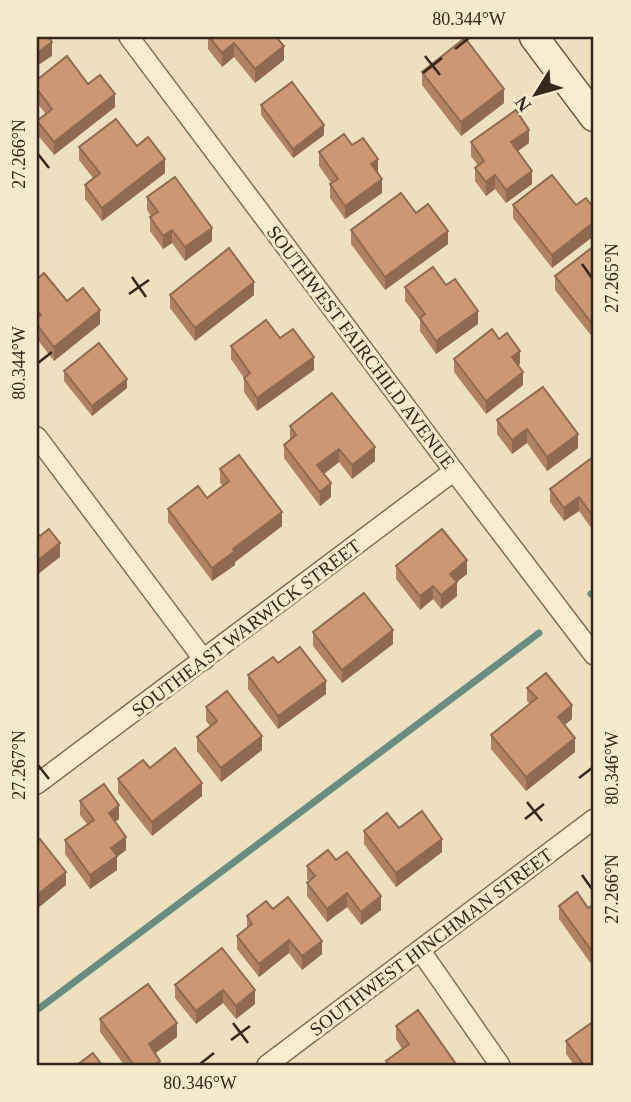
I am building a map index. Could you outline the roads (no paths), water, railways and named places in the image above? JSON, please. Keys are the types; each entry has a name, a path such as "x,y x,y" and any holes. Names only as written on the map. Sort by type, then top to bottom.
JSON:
{"street":[{"name":"SOUTHWEST FAIRCHILD AVENUE","path":"129,37 594,655"},
{"path":"534,37 594,117"},
{"path":"37,437 204,660"},
{"name":"SOUTHEAST WARWICK STREET","path":"37,784 454,471"},
{"name":"SOUTHWEST HINCHMAN STREET","path":"267,1065 594,819"},
{"path":"420,950 500,1065"}],"waterway":[{"path":"37,1010 539,633"}]}
